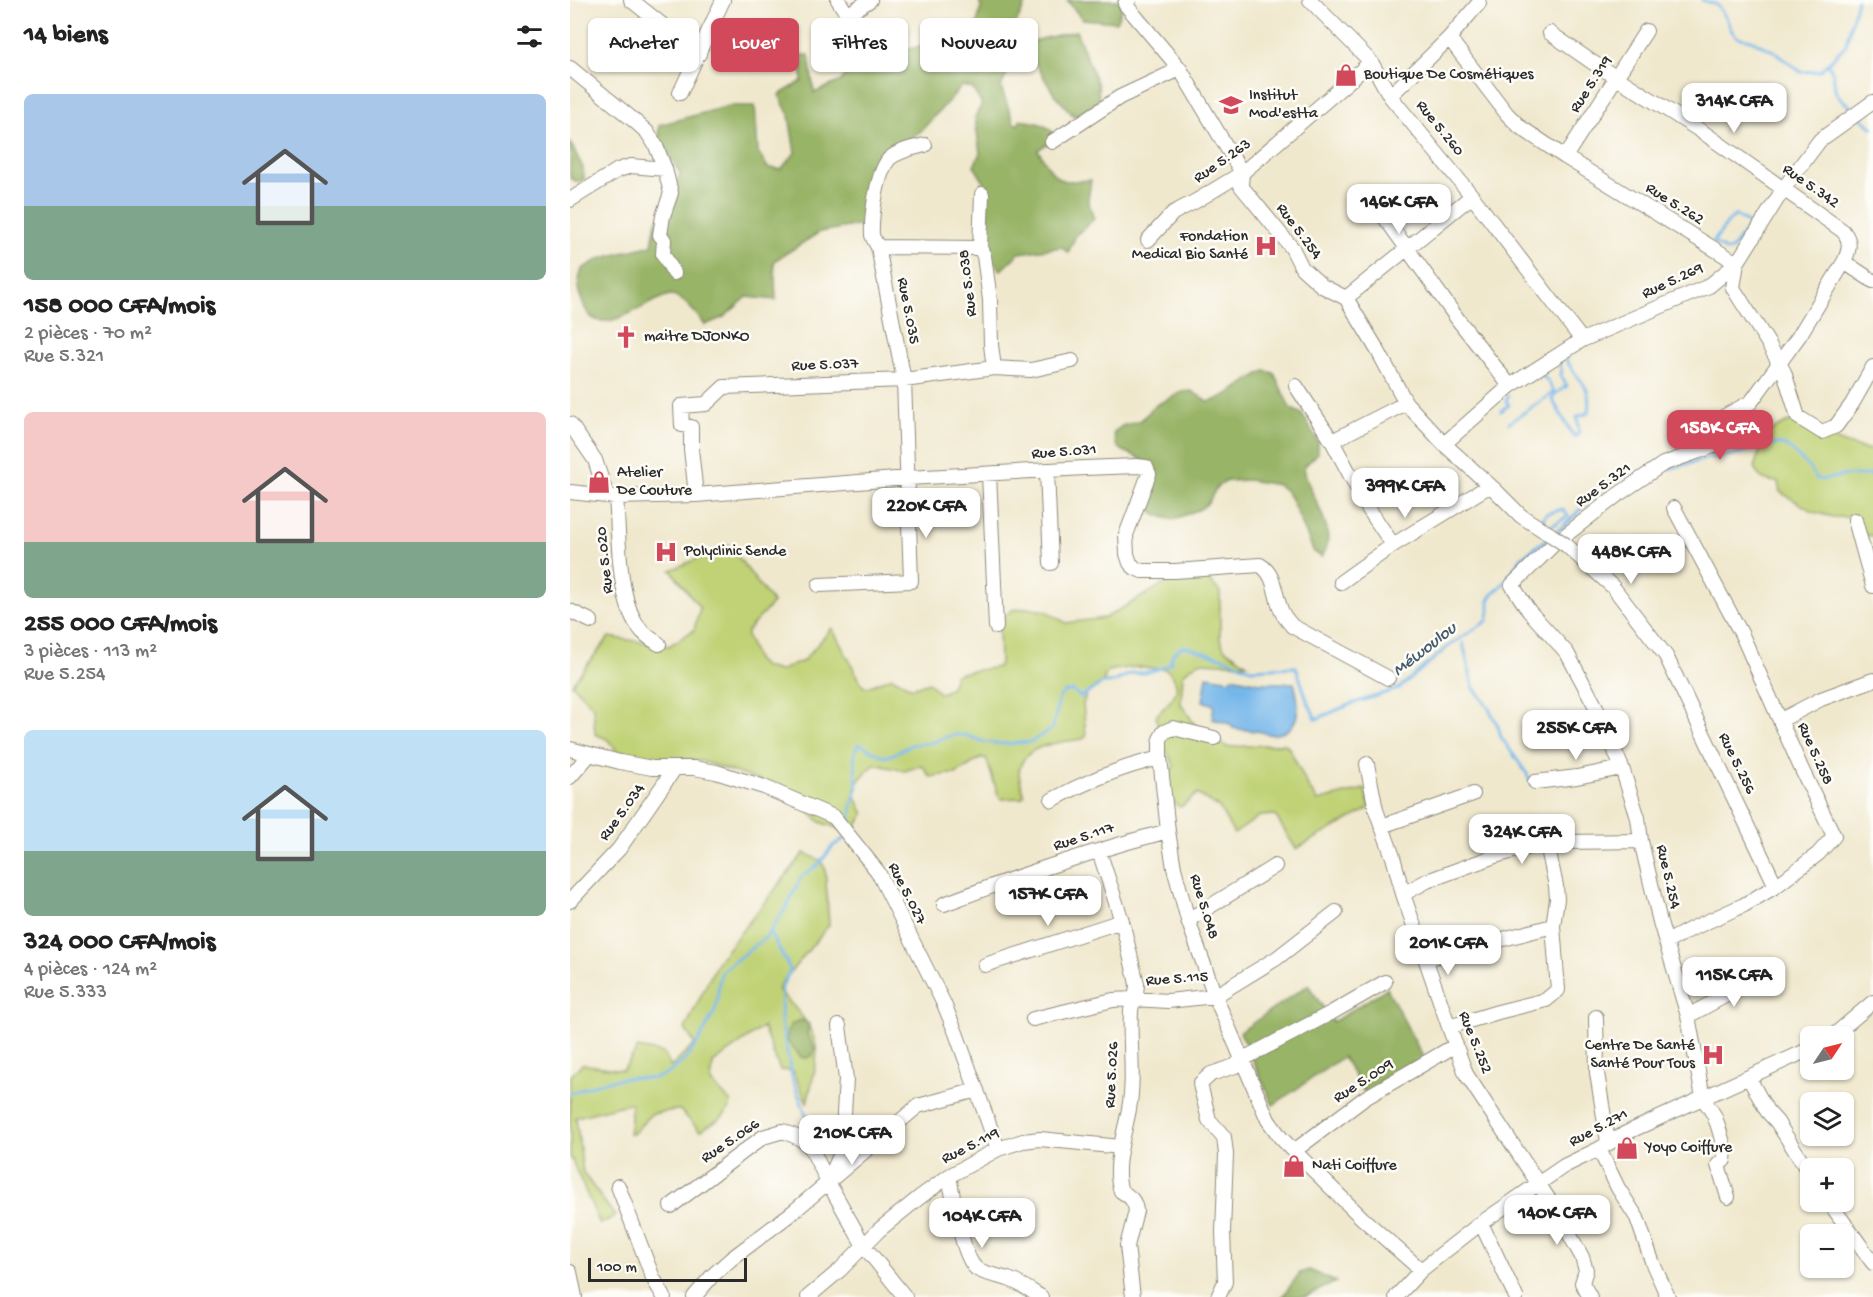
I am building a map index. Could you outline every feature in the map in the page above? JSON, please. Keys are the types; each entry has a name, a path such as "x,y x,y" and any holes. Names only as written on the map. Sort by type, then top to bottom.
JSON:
{"street":[{"path":"631,0 654,18"},
{"path":"699,54 723,0"},
{"path":"838,0 849,18"},
{"path":"847,15 870,0"},
{"name":"Rue 5.254","path":"1129,0 1125,4 1180,69 1242,173 1241,186 1292,248 1302,268 1322,286 1346,298"},
{"name":"Rue 5.260","path":"1310,0 1371,62 1390,96 1472,196 1582,340"},
{"path":"1390,96 1449,38 1479,3"},
{"name":"Rue 5.319","path":"1565,157 1646,31"},
{"name":"Rue 5.342","path":"1550,33 1704,133 1844,231 1849,243 1849,251 1844,262"},
{"name":"Rue 5.262","path":"1449,38 1513,120 1565,157 1737,263"},
{"name":"Rue 5.263","path":"1148,240 1173,213 1242,173 1371,62"},
{"path":"570,68 647,132 656,146 671,193 663,216 660,235 664,240 663,254 674,273"},
{"path":"1052,142 1120,97 1180,69"},
{"path":"680,93 690,72"},
{"name":"Rue 5.269","path":"1444,444 1510,386 1582,340 1709,286 1737,263 1784,188 1820,140 1873,102"},
{"name":"Rue 5.035","path":"819,585 911,582 904,380 878,247 872,237 876,194 888,160 897,153 925,145"},
{"path":"570,200 618,170 631,166 665,169"},
{"name":"Rue 5.038","path":"982,194 980,248 984,256 990,300 994,369"},
{"path":"1368,194 1459,321 1510,386"},
{"path":"1341,582 1393,545 1489,486 1444,444 1406,403 1346,298 1472,196"},
{"path":"878,247 980,248"},
{"path":"1844,262 1873,281"},
{"name":"Rue 5.321","path":"1512,585 1552,545 1616,496 1663,464 1722,443 1725,416 1750,402 1799,336 1844,262"},
{"path":"1737,263 1733,288 1784,372 1798,417 1822,432 1836,426 1852,404 1873,367"},
{"name":"Rue 5.037","path":"696,495 691,427 682,425 681,406 705,404 724,387 904,380 994,369 1031,370 1072,361"},
{"path":"1296,386 1332,441 1368,508 1393,545"},
{"path":"1332,441 1406,403"},
{"name":"Rue 5.020","path":"570,424 595,460 611,496 625,595 637,625 645,635 659,645"},
{"name":"Rue 5.031","path":"570,492 611,496 696,495 908,478 1146,467 1149,474 1126,535 1127,554 1130,563 1135,568 1142,571 1174,571 1260,565 1267,570 1275,587 1283,615 1292,626 1388,678"},
{"path":"1047,471 1051,563"},
{"path":"989,474 996,627"},
{"name":"Rue 5.256","path":"1489,486 1521,516 1566,545 1613,587 1666,656 1776,886"},
{"name":"Rue 5.258","path":"1667,942 1744,905 1776,886 1818,854 1834,836 1742,635 1674,507"},
{"path":"1855,519 1873,586"},
{"name":"Rue 5.254","path":"1512,585 1529,611 1567,653 1597,710 1622,768 1638,818 1641,841 1688,1016 1703,1098 1714,1115 1725,1150 1724,1160 1718,1165 1728,1197"},
{"path":"570,611 591,621"},
{"path":"1781,720 1821,699 1873,680"},
{"name":"Rue 5.048","path":"1214,738 1173,728 1164,732 1160,739 1160,758 1174,868 1188,920 1215,996 1268,1120 1281,1138 1362,1218 1420,1270"},
{"name":"Rue 5.027","path":"570,749 652,768 694,768 716,772 764,786 834,817 878,872 944,1004 998,1149"},
{"path":"570,777 590,754"},
{"path":"1052,800 1098,777 1160,758"},
{"name":"Rue 5.252","path":"1367,764 1373,800 1394,857 1403,894 1471,1083 1558,1215 1582,1257 1587,1270 1582,1283 1590,1297"},
{"name":"Rue 5.034","path":"570,902 619,849 675,768"},
{"path":"1535,782 1622,768"},
{"path":"1382,826 1473,794"},
{"name":"Rue 5.117","path":"944,904 997,884 1168,831"},
{"path":"1403,894 1427,881 1495,856 1532,846 1564,842 1641,841"},
{"path":"1449,1027 1546,1000 1558,990 1553,926 1557,899 1547,844"},
{"name":"Rue 5.026","path":"1099,851 1122,921 1137,984 1137,994 1131,1010 1132,1087 1121,1147 1118,1184 1121,1191 1136,1205 1127,1246 1133,1297"},
{"path":"1188,920 1275,866"},
{"name":"Rue 5.115","path":"1033,1019 1113,1000 1168,1001 1215,996 1277,958 1336,912"},
{"path":"985,965 1122,921"},
{"path":"1426,959 1553,926"},
{"path":"1688,1016 1765,974"},
{"path":"1218,1297 1225,1282 1223,1232 1226,1154 1224,1137 1209,1120 1200,1084 1211,1074 1235,1066 1241,1060 1385,982"},
{"path":"1845,1026 1873,1002"},
{"path":"1596,1017 1597,1073 1604,1145 1618,1188 1637,1218 1653,1264 1668,1297"},
{"path":"828,1182 846,1142 844,1113 846,1079 839,1026"},
{"name":"Rue 5.009","path":"1294,1151 1365,1098 1456,1046"},
{"name":"Rue 5.271","path":"1396,1297 1420,1270 1481,1223 1564,1166 1800,1054"},
{"path":"1749,1078 1767,1111 1782,1129 1800,1158"},
{"path":"694,1297 731,1259 793,1212 918,1106 977,1090"},
{"name":"Rue 5.066","path":"671,1206 763,1137 783,1131 810,1146 864,1246 905,1297"},
{"name":"Rue 5.119","path":"808,1297 893,1219 949,1176 998,1149 1040,1139 1121,1147"},
{"path":"949,1176 964,1245 973,1265 978,1270 1018,1283 1041,1297"},
{"path":"618,1186 653,1278 664,1297"},
{"path":"1836,1212 1873,1263"},
{"path":"1481,1223 1516,1297"},
{"path":"570,1272 575,1297"}],"green space":[{"path":"979,0 1027,0 1019,18 978,18 981,8"},
{"path":"1067,0 1119,0 1122,8 1116,22 1082,19"},
{"path":"1076,31 1098,85 1099,99 1078,117 1073,115 1054,94 1038,68 1038,40"},
{"path":"920,46 920,72 1008,72 1001,87 1014,123 1018,125 1020,120 1040,124 1055,135 1054,139 1038,150 1053,174 1063,180 1091,180 1088,200 1094,219 1076,235 1068,253 1062,247 1019,253 1001,270 986,251 987,187 974,166 980,153 975,117 982,104 972,88 962,86 921,131 868,166 873,167 864,224 820,232 774,261 776,300 747,297 724,317 705,325 685,302 671,295 613,320 602,321 592,318 579,293 578,285 582,269 599,259 652,245 656,221 671,203 680,173 659,140 659,125 729,106 755,106 758,152 768,168 781,169 795,153 789,115 779,95 802,81 801,55 809,55 814,93 841,81 847,72 908,72 908,49"},
{"path":"570,142 583,168 584,179 580,183 570,178"},
{"path":"1265,371 1274,373 1290,408 1302,414 1318,442 1318,453 1304,467 1328,535 1327,546 1322,557 1314,552 1291,499 1278,485 1248,480 1228,481 1218,485 1208,503 1200,509 1173,520 1154,514 1150,506 1155,486 1153,467 1122,450 1116,443 1114,432 1122,426 1140,421 1156,405 1182,392 1192,391 1208,402 1216,400"},
{"path":"1793,419 1842,442 1873,450 1873,536 1866,535 1848,517 1833,517 1814,512 1780,492 1778,482 1760,477 1754,467 1766,434"},
{"path":"729,545 773,603 747,631 757,661 765,667 779,671 803,661 832,628 863,686 868,687 892,677 912,688 929,682 939,693 950,688 954,676 958,674 998,667 1000,663 999,627 1005,616 1012,610 1027,608 1046,611 1066,623 1105,618 1162,585 1200,575 1206,577 1220,592 1220,639 1224,648 1247,664 1199,662 1183,674 1181,704 1195,725 1227,747 1285,744 1318,801 1365,789 1370,808 1296,849 1275,815 1260,816 1234,834 1219,807 1197,794 1181,807 1174,803 1169,798 1166,787 1174,765 1160,739 1156,716 1175,694 1176,683 1166,669 1136,667 1107,672 1102,683 1086,695 1083,704 1086,736 1083,739 1044,746 1028,755 1022,762 1019,772 1024,796 1021,798 1001,799 986,758 981,758 956,774 930,777 922,765 905,771 874,764 856,787 856,798 864,814 852,833 820,822 785,789 701,761 621,756 607,739 595,734 593,707 572,684 609,637 669,646 694,630 700,608 671,570"},
{"path":"804,853 820,860 825,868 829,925 779,986 779,991 811,1030 816,1046 815,1067 807,1103 793,1071 780,1070 763,1027 713,1063 711,1082 731,1102 723,1116 700,1131 680,1110 675,1110 651,1114 633,1134 629,1134 631,1103 576,1117 583,1173 615,1216 600,1224 570,1156 570,1077 582,1064 623,1070 638,1048 663,1053 671,1067 695,1044 685,1029 718,961"},
{"path":"1308,985 1333,1022 1387,988 1423,1057 1364,1092 1343,1057 1273,1105 1240,1032"},
{"path":"801,1020 809,1024 807,1034 815,1049 812,1056 806,1058 801,1057 787,1041 787,1031 792,1024"},
{"path":"1309,1270 1336,1282 1305,1297 1282,1297 1300,1273"}],"water":[{"path":"1207,676 1231,680 1232,677 1260,683 1294,683 1298,707 1295,721 1291,727 1271,735 1233,728 1230,724 1212,719 1214,705 1203,701"}],"waterway":[{"path":"1702,0 1717,5 1727,19"},
{"path":"1727,20 1737,37 1751,40 1775,52 1801,72 1820,71 1846,45 1857,0"},
{"path":"1827,64 1832,71 1837,95 1853,110"},
{"path":"1860,117 1873,128"},
{"path":"1736,215 1750,225 1731,250 1727,251 1713,242 1736,215"},
{"path":"1565,357 1583,382 1589,402 1588,413 1577,417 1579,433 1574,437 1552,399 1555,394 1567,386 1560,374 1562,372 1558,360 1565,357"},
{"path":"1509,423 1554,392 1547,380 1539,373"},
{"path":"1501,411 1509,405 1506,401 1508,396"},
{"name":"Méwoulou","path":"1669,469 1709,458 1733,455 1756,447 1779,444 1788,447 1807,465 1816,478 1821,480 1847,475 1873,475"},
{"name":"Méwoulou","path":"1556,532 1612,481 1621,477 1634,477"},
{"path":"1563,509 1568,516 1548,528 1544,526 1542,520 1546,514 1563,509"},
{"name":"Méwoulou","path":"849,830 857,788 854,756 859,744 885,757 913,744 930,743 952,735 965,735 984,742 999,744 1031,742 1053,728 1059,698 1064,692 1073,691 1081,697 1102,683 1163,667 1171,663 1174,653 1184,646 1230,660 1250,669 1296,667 1316,719 1351,704 1398,689 1450,645 1487,621 1489,600 1493,594 1506,581 1521,558 1548,538"},
{"path":"1463,643 1473,687 1488,707 1501,737 1531,783"},
{"name":"Méwoulou","path":"570,1094 613,1080 655,1078 666,1074 684,1060 698,1042 714,1012 722,971 767,936 787,906 801,877 818,865 833,846 845,838"},
{"path":"770,932 790,971 782,986 781,1021 792,1077 807,1118 828,1134 835,1144"}],"place":[{"name":"Boutique De Cosmétiques","path":"1346,75"},
{"name":"Institut Mod'estta","path":"1231,105"},
{"name":"Fondation Medical Bio Santé","path":"1266,246"},
{"name":"maitre DJONKO","path":"626,337"},
{"name":"Atelier De Couture","path":"599,482"},
{"name":"Polyclinic Sende","path":"666,552"},
{"name":"Centre De Santé Santé Pour Tous","path":"1713,1055"},
{"name":"Yoyo Coiffure","path":"1627,1148"},
{"name":"Nati Coiffure","path":"1294,1166"}]}
